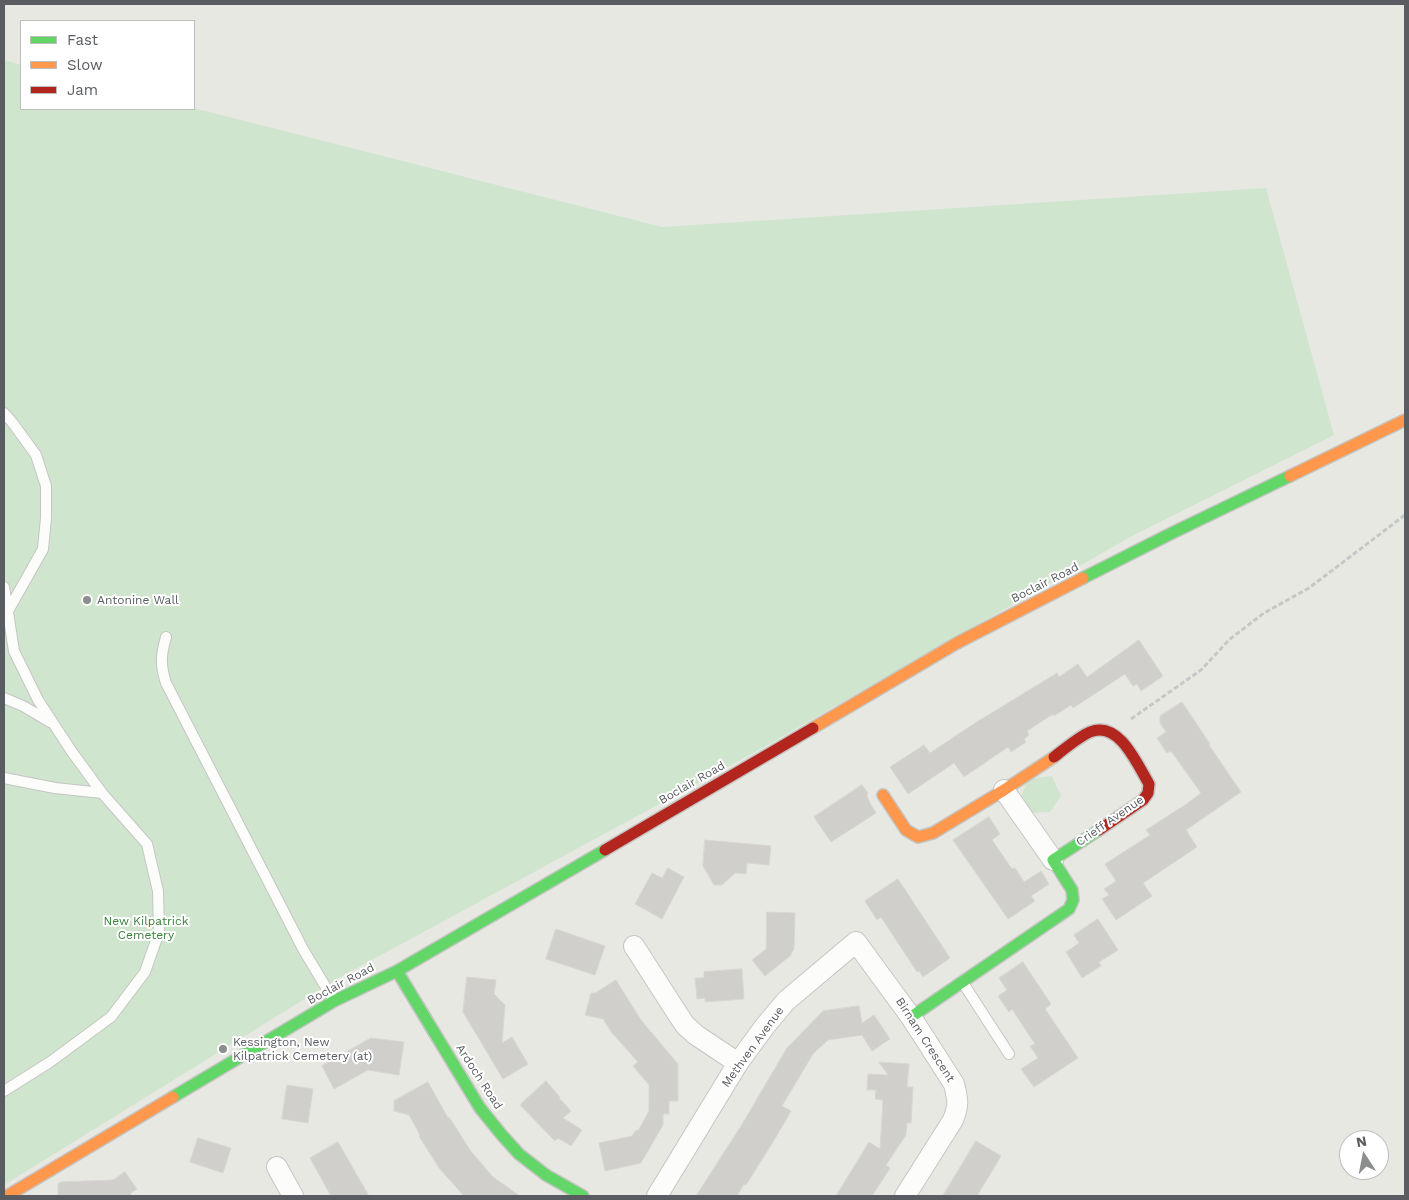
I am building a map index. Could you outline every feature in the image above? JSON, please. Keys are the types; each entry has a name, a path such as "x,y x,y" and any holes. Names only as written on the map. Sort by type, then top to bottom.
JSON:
{"main road":[{"name":"Boclair Road","path":"7,1196 334,1002 397,971 958,643 1172,533 1405,420"},
{"path":"883,795 906,830 918,836 933,833 1004,790 1090,732 1102,730 1112,732"},
{"name":"Crieff Avenue","path":"1054,860 1138,804 1149,792 1149,784 1120,738 1112,732"},
{"path":"910,1016 1069,909 1073,900 1072,890 1054,860"},
{"name":"Ardoch Road","path":"397,971 480,1108 501,1134 519,1154 546,1174 583,1196"}],"street":[{"path":"1004,790 1054,860"},
{"name":"Birnam Crescent","path":"856,942 910,1016 954,1084 957,1097 957,1109 953,1120 905,1196"},
{"name":"Methven Avenue","path":"656,1196 738,1063 765,1026 786,1001 856,942"},
{"path":"634,946 686,1025 696,1035 738,1063"},
{"path":"277,1167 293,1196"}],"lane":[{"path":"4,413 36,455 46,486 46,518 43,549 8,611"},
{"path":"4,587 14,651 38,700 102,793 147,844 158,891 159,932 145,972 111,1017 50,1062 4,1091"},
{"path":"166,637 162,651 161,668 166,683 303,949 334,1002"},
{"path":"4,698 23,706 53,723"},
{"path":"4,778 55,788 102,793"},
{"path":"963,982 1009,1054"}],"path":[{"path":"1112,732 1201,670 1230,639 1264,613 1309,588 1405,515"}],"green space":[{"name":"New Kilpatrick Cemetery","path":"4,60 20,65 20,110 195,110 195,108 662,227 1266,188 1334,435 1132,536 757,751 337,979 4,1185"},
{"path":"1052,776 1061,796 1050,812 1030,813 1021,797 1028,779"}],"building":[{"path":"1139,640 1163,676 1141,691 1137,684 1133,686 1125,674 1073,708 1071,705 1054,716 1053,714 1027,731 1029,735 1024,739 1026,742 1011,752 1008,747 964,777 954,763 908,794 890,767 924,745 930,753 1057,673 1059,677 1078,664 1087,677"},
{"path":"1182,702 1241,792 1186,830 1197,847 1143,883 1152,896 1116,920 1102,899 1109,895 1104,889 1116,881 1105,864 1150,835 1146,830 1201,793 1171,751 1167,753 1157,738 1166,732 1160,723 1160,716"},
{"path":"862,785 868,793 867,796 876,813 831,842 814,817"},
{"path":"989,817 1000,834 992,840 1012,869 1015,868 1024,882 1041,871 1049,884 1031,896 1035,901 1008,919 953,840"},
{"path":"705,840 771,846 769,865 747,863 746,874 735,873 722,885 714,885 703,866"},
{"path":"668,868 684,877 662,919 635,904 652,873 662,878"},
{"path":"898,879 950,958 923,977 919,971 917,972 881,917 877,920 865,901"},
{"path":"767,912 795,913 794,949 790,956 765,976 752,960 766,949"},
{"path":"1098,919 1118,950 1099,962 1101,966 1082,978 1066,952 1079,943 1074,935"},
{"path":"556,929 605,946 595,975 546,959"},
{"path":"1023,962 1051,1004 1045,1009 1078,1058 1034,1087 1021,1069 1038,1058 1030,1046 1035,1044 1012,1009 1009,1012 998,996 1007,990 999,978"},
{"path":"742,969 744,999 705,1002 705,998 697,999 695,978 704,978 704,972"},
{"path":"467,977 496,980 494,994 505,1005 502,1043 512,1037 528,1064 503,1079 463,1012"},
{"path":"616,980 641,1020 678,1064 678,1101 669,1101 669,1114 663,1114 663,1125 641,1163 605,1171 599,1143 632,1136 636,1130 638,1131 649,1111 649,1085 633,1066 638,1062 612,1033 603,1019 585,1015 591,993 595,993"},
{"path":"859,1006 862,1023 874,1015 890,1039 872,1051 862,1035 828,1040 813,1054 782,1106 791,1111 746,1185 744,1184 737,1196 696,1196 741,1126 787,1048 823,1011"},
{"path":"371,1038 404,1042 399,1075 368,1070 334,1089 322,1066"},
{"path":"879,1062 909,1064 907,1087 913,1087 911,1123 907,1123 906,1135 886,1165 890,1168 872,1196 836,1196 869,1142 880,1149 883,1100 875,1099 876,1090 867,1090 868,1074 888,1075"},
{"path":"546,1081 571,1111 563,1118 582,1130 571,1146 558,1138 555,1141 520,1105"},
{"path":"428,1082 448,1118 470,1150 493,1177 520,1196 464,1196 439,1168 419,1136 409,1115 394,1111 394,1101"},
{"path":"287,1085 313,1089 308,1123 282,1119"},
{"path":"198,1138 231,1148 223,1173 190,1162"},
{"path":"976,1141 1001,1156 977,1196 943,1196"},
{"path":"338,1142 369,1196 331,1196 310,1158"},
{"path":"125,1172 137,1189 130,1196 58,1196 58,1184 61,1182 113,1180"}],"traffic: fast":[{"path":"1083,578 1290,476"},
{"path":"911,1017 1069,909 1073,900 1072,890 1053,860 1099,830"},
{"path":"173,1097 334,1001 397,971 605,850"},
{"path":"397,971 480,1108 501,1134 519,1154 546,1175 583,1196"}],"traffic: slow":[{"path":"1290,476 1405,420"},
{"path":"813,728 957,643 1083,578"},
{"path":"883,795 906,830 918,837 933,833 1054,757"},
{"path":"7,1196 173,1097"}],"traffic: jam":[{"path":"605,850 813,728"},
{"path":"1054,757 1086,734 1100,730 1110,732 1118,738 1133,756 1149,784 1148,793 1143,800 1099,830"}],"place":[{"name":"Antonine Wall","path":"87,600"},
{"name":"Kessington, New Kilpatrick Cemetery (at)","path":"223,1049"}]}
